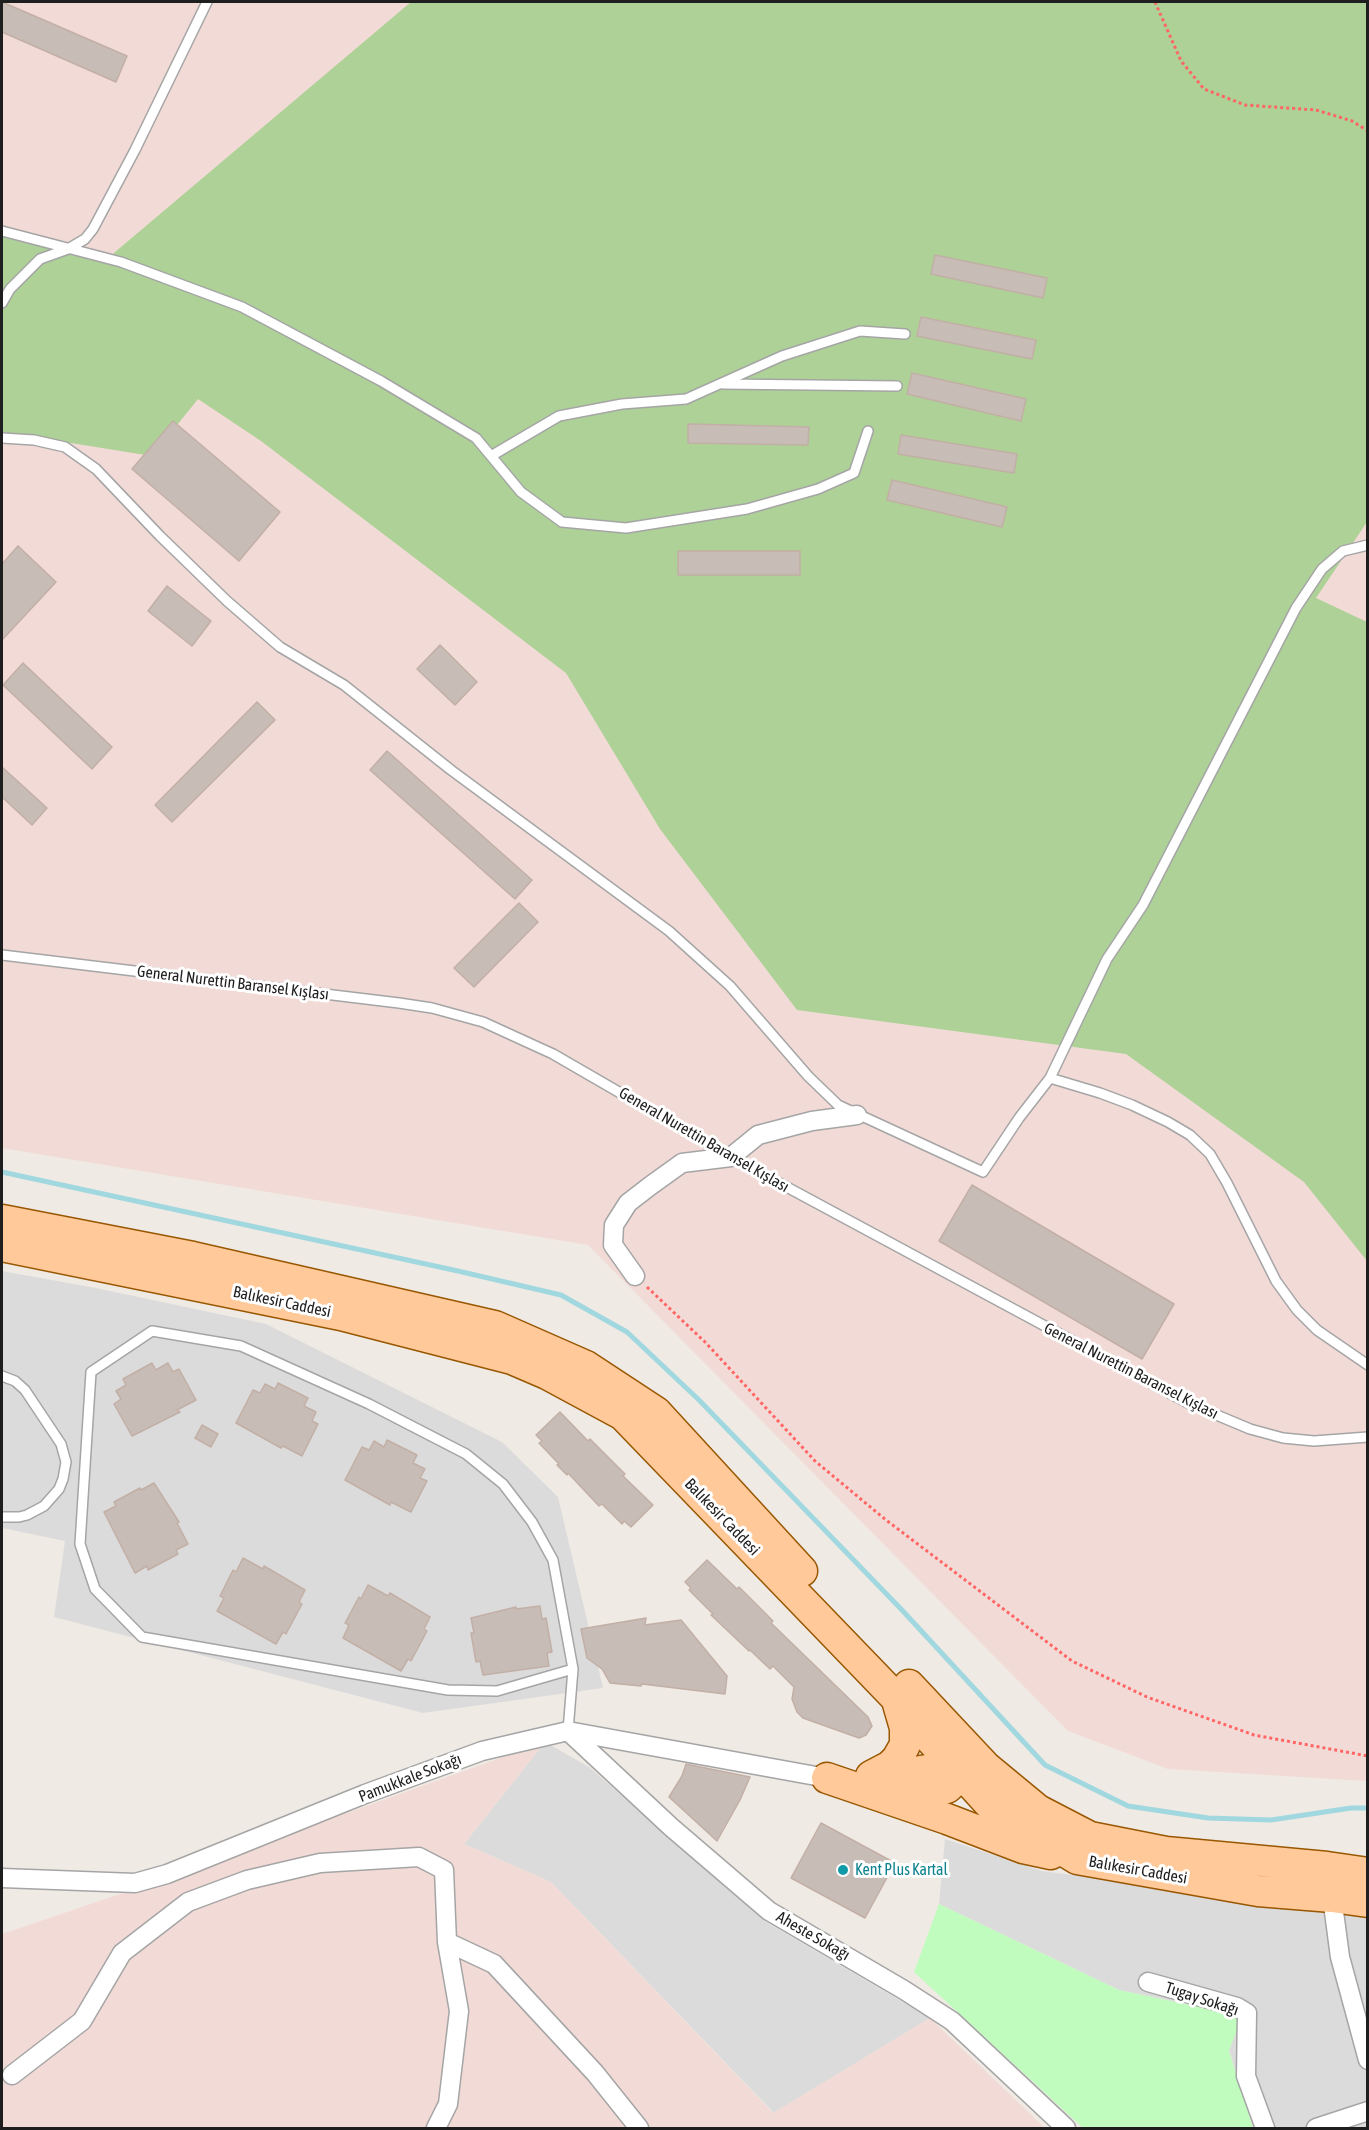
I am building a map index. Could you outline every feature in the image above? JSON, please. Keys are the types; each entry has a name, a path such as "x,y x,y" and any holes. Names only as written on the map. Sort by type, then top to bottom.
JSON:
{"main road":[{"name":"Balıkesir Caddesi","path":"2,1220 193,1257 495,1326 586,1366 656,1412 961,1760 993,1808 1084,1848 1258,1891 1368,1902"},
{"name":"Balıkesir Caddesi","path":"2,1246 341,1315 512,1359 547,1374 623,1415 896,1698 961,1760"},
{"path":"875,1785 897,1759 905,1745 905,1728 896,1698"},
{"path":"875,1785 961,1760"},
{"path":"827,1778 875,1785 954,1821 1023,1848 1084,1848"},
{"name":"Balıkesir Caddesi","path":"1084,1848 1166,1852 1368,1873"}],"street":[{"path":"635,1275 613,1245 614,1225 628,1203 682,1163 731,1157 758,1135 812,1121 857,1115"},
{"name":"Pamukkale Sokağı","path":"2,1878 135,1883 167,1874 365,1794 482,1751 568,1731 827,1778"},
{"name":"Aheste Sokağı","path":"568,1731 671,1827 770,1911 952,2021 1066,2128"},
{"path":"12,2075 82,2021 122,1953 188,1902 247,1880 320,1863 419,1857 444,1870 447,1942 459,2011 448,2104 436,2128"},
{"path":"1332,1897 1340,1957 1368,2060"},
{"path":"447,1942 494,1964 596,2073 639,2128"},
{"name":"Tugay Sokağı","path":"1148,1982 1237,2007 1246,2013 1246,2076 1265,2128"},
{"path":"1316,2128 1368,2111"}],"lane":[{"path":"2,303 10,289 40,259 68,249 85,239 93,229 135,150 207,2"},
{"path":"2,231 121,262 242,307 381,381 476,438 521,492 561,522 626,528 747,509 818,489 854,473 868,431"},
{"path":"491,456 559,416 622,404 686,399 782,356 860,331 905,334"},
{"path":"718,384 897,386"},
{"path":"2,438 34,440 65,447 96,469 194,569 280,647 344,685 451,770 669,931 730,986 808,1076 838,1105 983,1172 1019,1118 1050,1078 1107,959 1143,905 1296,608 1322,569 1343,551 1368,545"},
{"name":"General Nurettin Baransel Kışlası","path":"2,955 399,1003 459,1014 512,1034 553,1054 731,1157 1151,1384 1221,1418 1283,1438 1314,1441 1368,1437"},
{"path":"1050,1078 1132,1105 1190,1135 1210,1154 1276,1281 1297,1310 1317,1329 1368,1365"},
{"path":"568,1731 573,1669 553,1560 532,1522 503,1484 466,1454 369,1404 242,1346 152,1330 91,1372 80,1544 95,1589 142,1637 448,1690 497,1691 573,1669"},
{"path":"2,1376 15,1381 25,1390 61,1443 66,1462 59,1489 44,1506 27,1515 2,1517"}],"path":[{"path":"1155,2 1181,61 1204,89 1245,105 1316,110 1352,121 1368,131"},
{"path":"635,1275 706,1343 815,1461 886,1520 1072,1661 1147,1697 1254,1735 1368,1756"}],"shaded area":[{"path":"2,2 1367,2 1367,1781 1168,1769 1068,1731 588,1245 2,1148"},
{"path":"2,1271 96,1288 266,1324 502,1442 558,1497 603,1688 423,1713 54,1617 65,1541 2,1528"},
{"path":"545,1742 589,1767 766,1922 930,2018 774,2113 551,1882 464,1844"},
{"path":"545,1742 464,1844 551,1882 773,2113 930,2018 1045,2128 2,2128 2,1934 132,1890"},
{"path":"945,1839 1042,1871 1367,1914 1367,2128 1253,2128 1229,2050 1241,2016 1119,1990 939,1904"}],"green space":[{"path":"411,2 1367,2 1367,522 1316,598 1367,622 1367,1261 1304,1182 1126,1054 797,1010 660,829 566,673 261,441 198,399 152,456 2,432 2,234 108,258"},
{"path":"939,1904 1119,1990 1242,2016 1229,2051 1253,2128 1083,2128 914,1972"}],"building":[{"path":"2,2 127,56 116,82 2,32"},
{"path":"935,255 1047,278 1043,298 931,274"},
{"path":"921,317 1036,340 1032,359 917,336"},
{"path":"912,373 1026,399 1021,421 907,394"},
{"path":"173,421 280,512 239,561 132,469"},
{"path":"688,424 809,427 808,445 688,443"},
{"path":"901,435 1017,454 1014,473 898,454"},
{"path":"892,480 1007,507 1002,527 887,500"},
{"path":"18,546 56,582 2,640 2,564"},
{"path":"678,551 800,551 800,575 678,575"},
{"path":"167,586 211,621 192,646 148,611"},
{"path":"440,645 477,682 455,705 417,669"},
{"path":"23,663 112,747 92,769 3,685"},
{"path":"257,702 275,720 172,822 155,805"},
{"path":"387,751 532,880 515,899 370,770"},
{"path":"2,767 47,808 32,825 2,797"},
{"path":"519,903 538,922 474,987 454,968"},
{"path":"972,1185 1174,1304 1142,1359 939,1241"},
{"path":"152,1363 156,1370 168,1363 173,1372 179,1369 196,1400 177,1410 180,1412 132,1436 114,1404 121,1399 116,1391 126,1385 123,1379"},
{"path":"278,1383 308,1398 304,1406 316,1412 312,1421 318,1424 302,1456 283,1446 281,1448 236,1423 253,1390 260,1393 265,1384 275,1389"},
{"path":"560,1412 625,1474 623,1476 653,1505 631,1527 624,1521 622,1524 602,1504 599,1506 568,1473 567,1475 557,1465 559,1464 539,1443 542,1441 536,1435"},
{"path":"202,1425 218,1434 211,1447 195,1438"},
{"path":"387,1440 417,1455 413,1463 425,1469 420,1478 427,1481 411,1512 391,1502 390,1505 345,1480 362,1447 369,1450 374,1441 384,1447"},
{"path":"154,1483 179,1522 177,1523 188,1544 176,1550 178,1554 148,1570 147,1566 135,1573 104,1512 116,1506 114,1502"},
{"path":"243,1558 263,1569 264,1566 305,1590 299,1602 302,1604 286,1634 283,1632 276,1644 217,1611 224,1598 220,1596 233,1570 236,1572"},
{"path":"707,1560 737,1589 739,1587 773,1621 771,1623 868,1717 872,1726 866,1735 859,1738 803,1718 797,1712 792,1699 794,1687 773,1666 770,1669 749,1651 711,1615 713,1614 689,1590 691,1588 685,1582"},
{"path":"368,1585 388,1596 390,1593 430,1617 424,1629 427,1631 411,1661 408,1659 401,1671 343,1638 349,1625 345,1623"},
{"path":"540,1606 542,1619 546,1618 552,1652 547,1653 549,1666 483,1675 480,1661 476,1662 471,1618 516,1607 516,1609"},
{"path":"646,1618 645,1625 681,1620 727,1676 725,1694 642,1684 641,1686 610,1683 602,1669 587,1658 581,1629"},
{"path":"686,1764 750,1777 717,1841 669,1797 682,1776"},
{"name":"Kent Plus Kartal","path":"821,1823 895,1863 865,1918 791,1878"}],"waterway":[{"path":"2,1172 561,1295 627,1332 699,1400 901,1609 1045,1765 1128,1806 1208,1818 1271,1820 1351,1808 1368,1808"}],"place":[{"name":"Kent Plus Kartal","path":"843,1870"}]}
